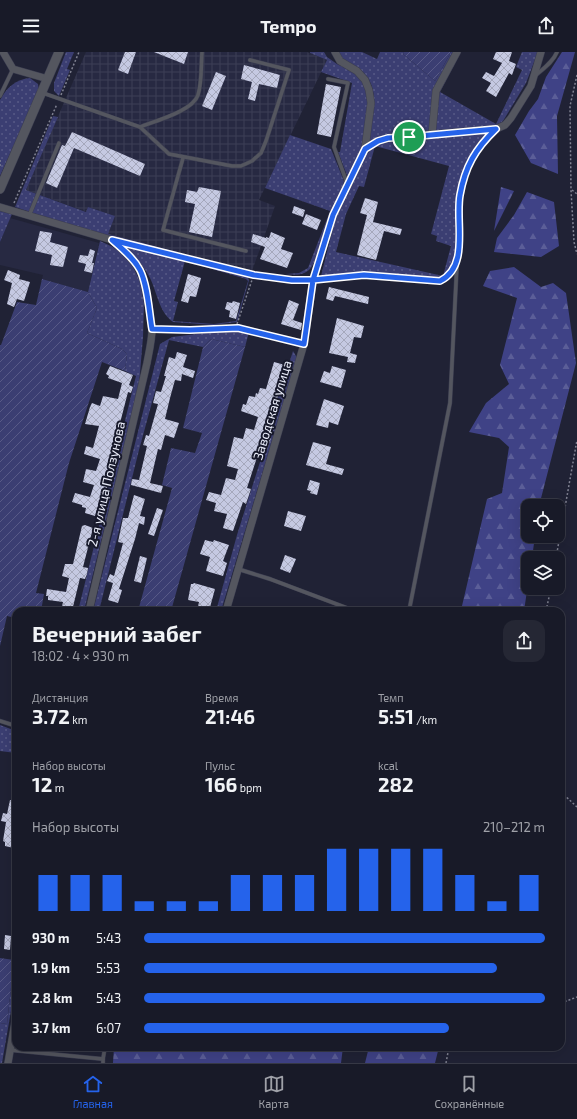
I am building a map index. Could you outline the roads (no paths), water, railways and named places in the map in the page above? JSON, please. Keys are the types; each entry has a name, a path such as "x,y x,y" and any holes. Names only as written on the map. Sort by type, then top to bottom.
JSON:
{"street":[{"path":"3,52 13,69 48,79"},
{"path":"0,189 59,52"},
{"name":"Заводская улица","path":"227,607 304,344 313,280 333,215 365,149 371,103 369,90 365,80 357,71 340,61 335,52"},
{"path":"432,134 436,91 457,52"},
{"path":"365,149 378,141 388,138 496,129 505,124 511,118 531,86 541,52"},
{"path":"0,207 112,240"},
{"name":"2-я улица Ползунова","path":"90,607 147,363 152,329 144,281 140,270 124,250 112,240"},
{"path":"8,1063 12,1039"}],"lane":[{"path":"140,127 185,108 195,101 199,89 202,52"},
{"path":"533,77 546,67 557,52"},
{"path":"42,93 140,127 169,154 182,158 232,166 241,166 252,161 261,153 288,70 250,60"},
{"path":"0,96 13,69"},
{"path":"328,79 348,83 334,147 348,184"},
{"path":"410,607 450,403 459,248 458,204 469,163 483,141 496,129"},
{"path":"29,216 59,143"},
{"path":"182,158 163,230 246,251"},
{"path":"112,240 254,275 292,280 313,280 364,275 440,281 447,278 452,273 458,262"},
{"path":"152,329 190,330 236,328 304,344"},
{"path":"238,569 270,579 344,607"},
{"path":"0,721 12,725"},
{"path":"18,1051 103,1061 104,1051"}]}
